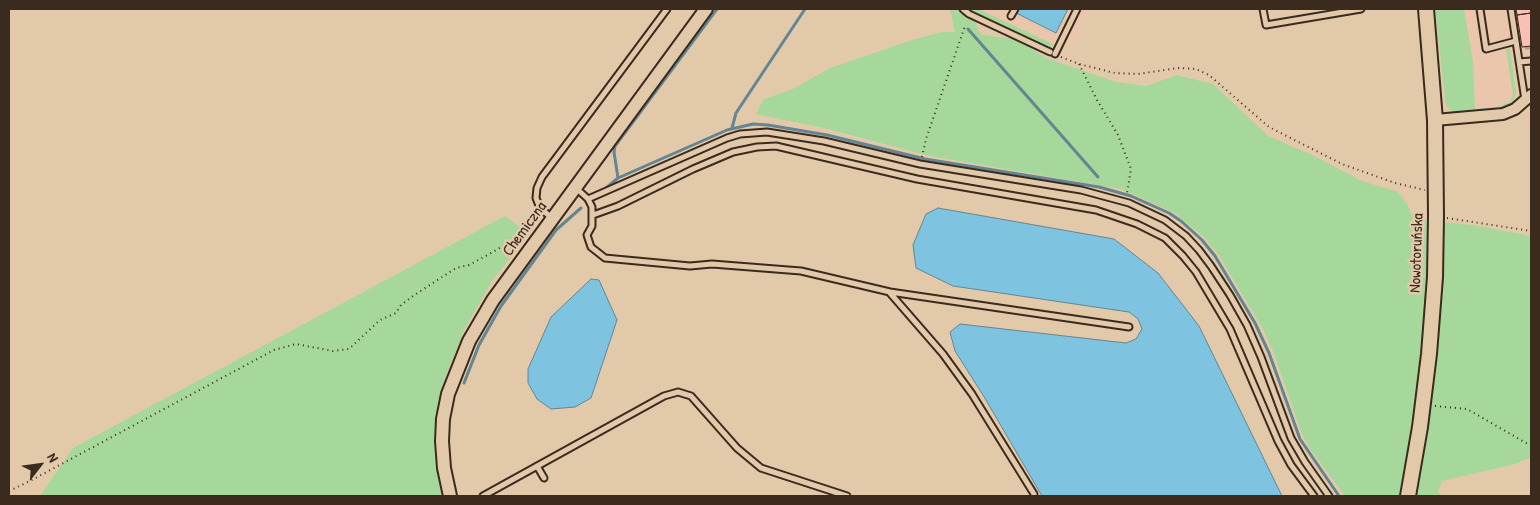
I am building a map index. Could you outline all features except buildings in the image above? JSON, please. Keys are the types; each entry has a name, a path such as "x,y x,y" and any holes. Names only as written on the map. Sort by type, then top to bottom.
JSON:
{"main road":[{"name":"Nowotoruńska","path":"1408,496 1423,405 1433,296 1436,216 1434,120 1426,9"}],"street":[{"name":"Chemiczna","path":"450,496 443,459 443,419 448,394 469,341 493,300 706,9"},
{"path":"1434,120 1503,114 1515,109 1528,98"}],"lane":[{"path":"551,220 540,208 536,198 537,188 542,177 667,9"},
{"path":"963,9 969,14 1052,53 1078,9"},
{"path":"1011,16 1015,9"},
{"path":"1263,9 1266,25 1361,9"},
{"path":"1480,9 1486,49 1516,41"},
{"path":"1511,9 1519,62 1528,98"},
{"path":"1519,62 1531,61"},
{"path":"588,199 728,138 740,134 767,132 824,141 920,164 1081,190 1124,202 1166,220 1186,236 1211,266 1230,295 1254,341 1291,438 1329,496"},
{"path":"593,215 618,206 726,155 757,147 776,146 917,179 1096,210 1136,224 1169,242 1183,256 1198,277 1230,329 1278,441 1291,465 1314,496"},
{"path":"575,188 588,199 592,207 592,226 587,235 591,247 605,258 690,266 712,264 801,271 890,292 1129,327"},
{"path":"890,292 944,354 972,394 1034,494"},
{"path":"483,496 664,396 678,392 691,396 737,448 761,468 847,496"},
{"path":"537,466 544,478"}],"path":[{"path":"922,157 926,139 965,26"},
{"path":"1052,53 1078,64 1115,73 1138,74 1178,68 1196,69 1209,75 1269,127 1342,164 1395,183 1436,194"},
{"path":"1078,64 1118,135 1131,169 1128,193 1124,202"},
{"path":"1436,216 1531,232"},
{"path":"9,491 274,350 296,344 333,351 349,349 380,320 396,313 401,305 413,296 456,268 469,265 493,252 527,229 551,220"},
{"path":"1423,405 1467,409 1528,444 1531,443"}],"shaded area":[{"path":"978,9 1091,9 1072,44 1058,36 1053,44"},
{"path":"1464,9 1531,9 1531,46 1506,49 1513,94 1510,102 1497,107 1475,109 1473,62"}],"green space":[{"path":"950,9 978,9 1053,44 1050,50 978,16 974,17 974,19 980,34 1018,40 1046,58 1116,82 1147,86 1176,75 1213,84 1268,136 1312,155 1362,181 1398,192 1407,204 1414,219 1473,225 1531,236 1531,457 1515,464 1442,481 1438,492 1442,496 1345,496 1311,450 1302,434 1273,351 1263,329 1218,254 1205,238 1175,213 1121,189 930,156 824,128 756,114 764,99 793,89 830,68 915,39 943,32 955,32"},
{"path":"1435,9 1464,9 1473,62 1475,109 1497,107 1510,102 1513,94 1506,49 1510,49 1516,93 1509,105 1495,111 1453,112 1446,106"},
{"path":"505,216 529,234 492,281 464,330 443,384 435,425 436,462 442,496 40,496 73,448"}],"water":[{"path":"1019,9 1068,9 1056,33 1016,13"},
{"path":"938,208 1114,239 1158,273 1199,326 1282,496 1042,496 955,351 950,332 960,324 1126,343 1136,339 1142,329 1138,319 1129,312 953,286 916,268 913,245 926,214"},
{"path":"591,279 599,280 617,320 591,398 575,407 551,409 537,399 528,383 528,369 551,317"}],"waterway":[{"path":"618,178 614,152 615,146 717,9"},
{"path":"732,128 736,113 805,9"},
{"path":"968,29 1098,177"},
{"path":"606,188 618,178 727,130 753,124 827,135 925,159 1099,187 1131,196 1169,213 1181,221 1202,240 1215,256 1255,323 1269,353 1300,439 1339,496"},
{"path":"464,383 479,345 501,306 556,230 581,208"}]}
